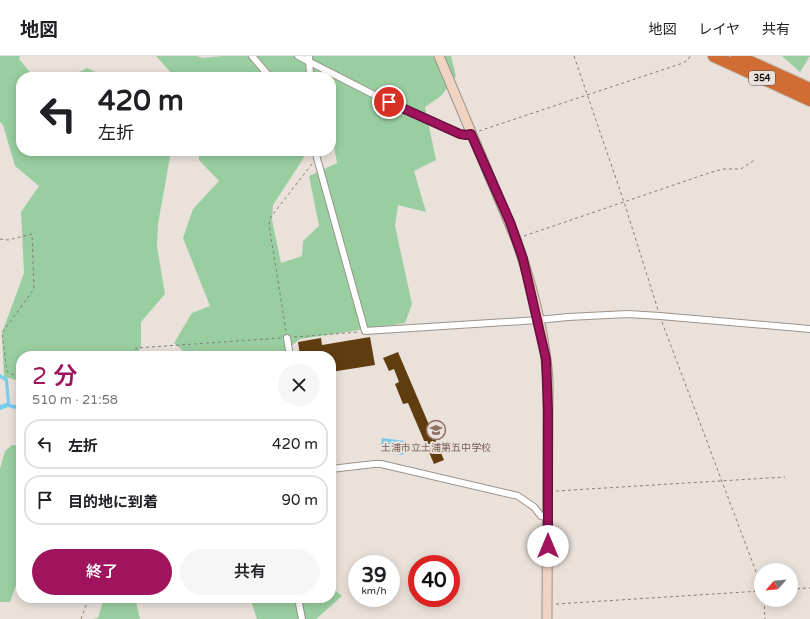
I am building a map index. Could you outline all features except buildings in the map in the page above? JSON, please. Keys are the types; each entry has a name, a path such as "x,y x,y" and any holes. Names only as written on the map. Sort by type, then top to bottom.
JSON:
{"highway":[{"name":"354","path":"714,56 810,100"},
{"name":"354","path":"737,56 810,89"}],"street":[{"path":"252,56 266,72"},
{"path":"298,56 309,59 333,72"},
{"path":"438,56 516,239 523,259 546,359 548,380 547,619"},
{"path":"309,59 310,72"},
{"path":"336,74 402,109 460,134 471,134"},
{"path":"316,158 365,331 628,314 810,330"},
{"path":"287,338 289,351"},
{"path":"336,468 381,464 518,496 534,507 541,516 548,517"},
{"path":"299,603 302,619"}],"path":[{"path":"471,134 683,63 688,60 690,56"},
{"path":"287,338 269,225 270,218 316,158"},
{"path":"516,239 709,173 722,169 741,169 756,159"},
{"path":"0,239 8,240 32,234 34,289 2,333 7,372 16,376"},
{"path":"136,351 136,348 287,338 365,331"},
{"path":"547,492 785,477"},
{"path":"798,589 810,588"},
{"path":"548,605 754,591"},
{"path":"81,619 87,603"},
{"path":"764,607 765,619"}],"green space":[{"path":"0,56 20,56 19,59 30,72 16,72 16,156 170,156 158,224 157,246 165,294 141,322 141,346 139,351 16,351 16,380 4,377 2,333 24,273 21,212 39,186 15,166 3,125 0,122"},
{"path":"156,56 196,56 203,58 223,56 451,56 456,76 441,96 425,107 436,160 414,171 426,212 398,205 395,226 412,304 405,323 300,339 285,351 183,351 174,343 192,313 210,306 183,238 193,209 219,181 199,160 199,156 304,156 273,205 272,220 281,263 302,256 303,241 319,226 309,176 337,163 336,72 170,72"},
{"path":"782,56 810,56 800,72"},
{"path":"87,68 95,72 79,72"},
{"path":"12,445 16,445 16,585 10,602 0,601 0,469 5,451"},
{"path":"336,591 342,596 336,601"},
{"path":"102,603 136,603 140,619 92,619 98,618"},
{"path":"252,603 334,603 316,619 257,619"}],"water":[{"path":"0,374 8,379 10,404 16,404 16,408 8,407 0,410 0,405 7,403 5,381 0,378"},
{"path":"382,438 405,441 403,455 380,452"}],"place":[{"name":"土浦市立土浦第五中学校","path":"436,430"}],"route":[{"path":"389,102 460,134 471,134 510,222 528,278 546,359 548,380 548,546"}]}
